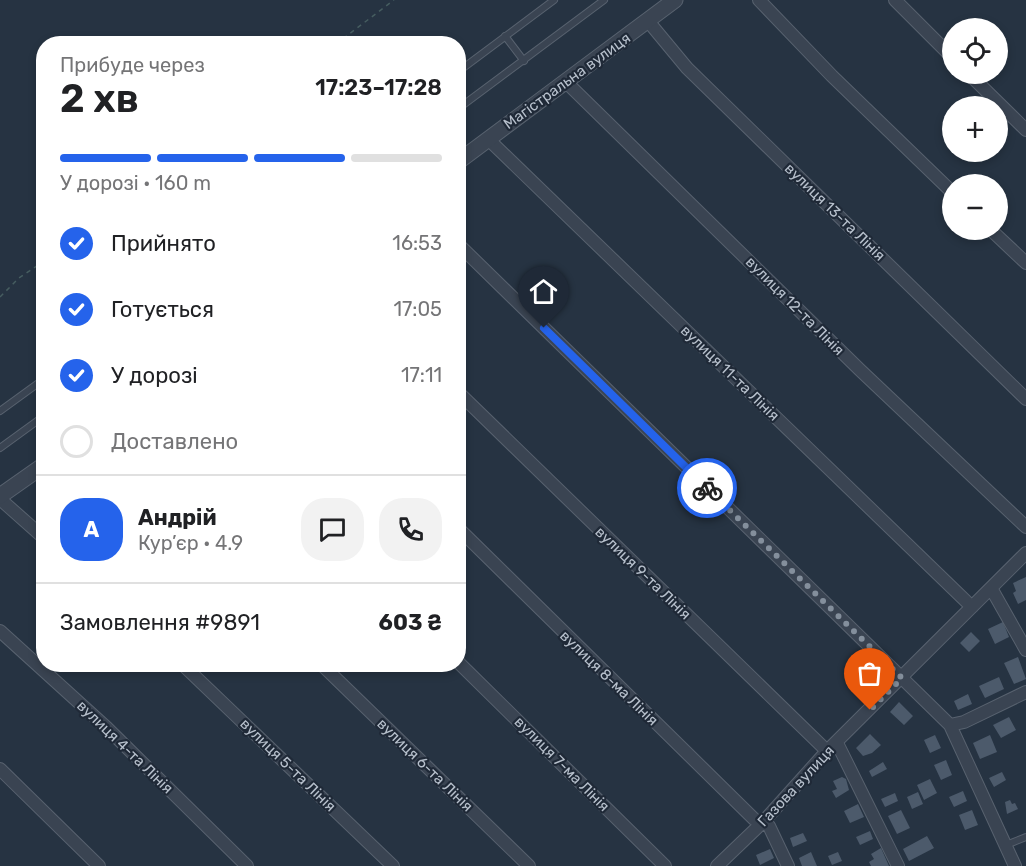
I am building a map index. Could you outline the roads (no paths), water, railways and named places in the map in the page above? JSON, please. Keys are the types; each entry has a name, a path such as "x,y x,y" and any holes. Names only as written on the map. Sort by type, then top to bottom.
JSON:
{"street":[{"name":"Магістральна вулиця","path":"466,156 675,0"},
{"path":"759,0 832,76 942,182"},
{"path":"895,0 942,47"},
{"name":"вулиця 13-та Лінія","path":"648,21 687,68 1026,399"},
{"name":"вулиця 12-та Лінія","path":"566,82 860,370 1026,527"},
{"path":"979,84 1026,130"},
{"name":"вулиця 11-та Лінія","path":"488,139 972,607"},
{"path":"1002,240 1026,263"},
{"path":"466,251 950,725 1015,866"},
{"name":"вулиця 9-та Лінія","path":"466,400 832,747 898,866"},
{"path":"36,471 0,497 36,531"},
{"name":"вулиця 8-ма Лінія","path":"466,536 754,819 763,822"},
{"name":"Газова вулиця","path":"717,866 763,822 832,747 1026,553"},
{"path":"991,588 1026,650"},
{"name":"вулиця 4-та Лінія","path":"0,631 36,664"},
{"name":"вулиця 7-ма Лінія","path":"466,670 665,866"},
{"name":"вулиця 4-та Лінія","path":"45,672 107,728 247,866"},
{"name":"вулиця 5-та Лінія","path":"190,672 393,866"},
{"name":"вулиця 6-та Лінія","path":"329,672 529,866"},
{"path":"950,725 964,722 1026,692"},
{"path":"0,769 99,866"},
{"path":"763,822 769,826 788,866"}],"lane":[{"path":"466,65 554,0"},
{"path":"466,103 604,0"},
{"path":"505,36 524,61"},
{"path":"0,411 36,385"},
{"path":"0,448 36,422"},
{"path":"1005,846 1026,837"}]}
